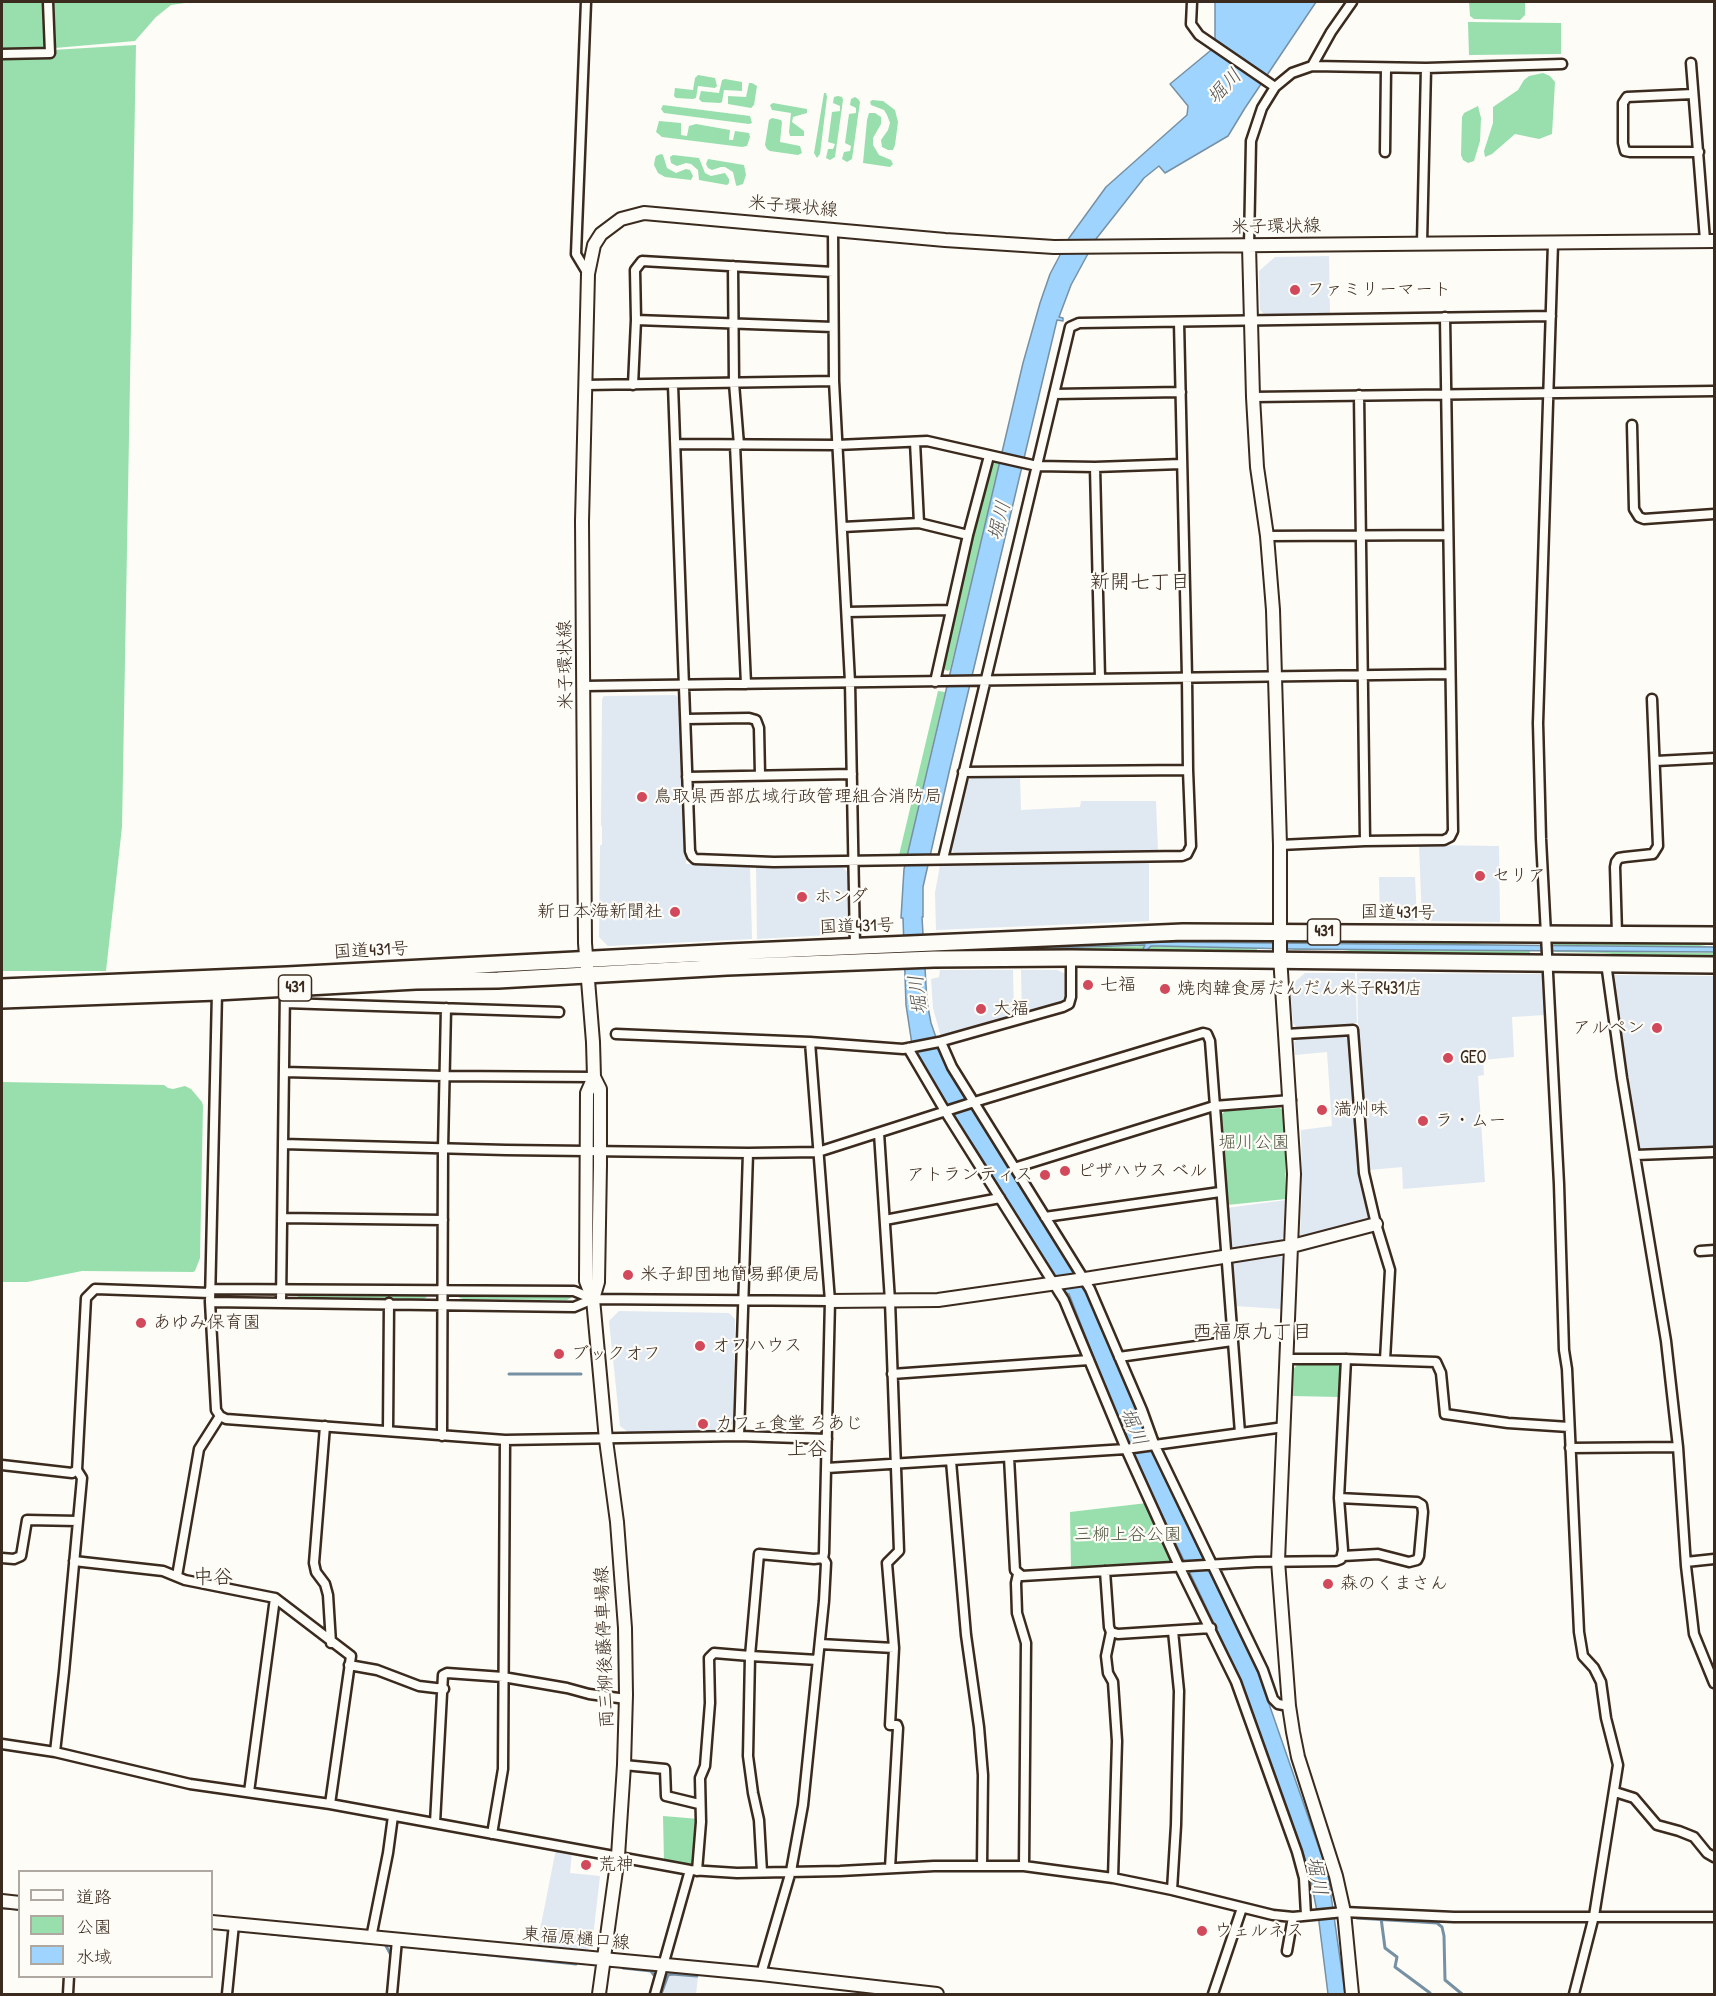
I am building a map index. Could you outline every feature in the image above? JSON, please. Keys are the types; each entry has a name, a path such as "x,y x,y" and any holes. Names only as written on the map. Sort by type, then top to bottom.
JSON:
{"highway":[{"name":"国道431号","path":"2,1000 218,992 285,996 416,981 587,975 895,952 933,943 1183,932 1546,936 1714,935"},
{"name":"国道431号","path":"2,987 276,976 855,946 934,959 1546,960 1714,965"}],"main road":[{"name":"米子環状線","path":"586,959 582,521 588,274 594,245 602,234 621,219 644,213 945,240 1054,247 1710,240"},
{"path":"1250,246 1257,467 1267,536 1273,610 1280,845 1280,958 1294,1174 1278,1561 1289,1706 1298,1757 1336,1876 1344,1912 1352,1995"},
{"name":"両三柳後藤停車場線","path":"586,959 594,1077 600,1089 598,1282 593,1299"},
{"name":"両三柳後藤停車場線","path":"594,1077 587,1093 586,1281 593,1299 626,1628 624,1765 618,1856 599,1995"},
{"path":"830,1301 938,1300 1292,1246 1376,1224"},
{"path":"2,1901 18,1903"},
{"name":"東福原樋口線","path":"213,1922 761,1974 937,1995"}],"street":[{"path":"2,54 50,53 48,2"},
{"path":"586,2 576,254 588,274"},
{"path":"1192,2 1191,24 1199,35 1275,87"},
{"path":"1312,66 1330,32 1352,2"},
{"path":"1691,63 1710,240"},
{"path":"1250,246 1251,141 1262,108 1275,87 1292,73 1312,66 1426,68 1562,64"},
{"path":"1385,152 1386,68"},
{"path":"1422,243 1426,68"},
{"path":"1693,94 1627,97 1623,104 1623,143 1625,151 1630,152 1699,152"},
{"path":"833,229 834,381 848,612 855,946"},
{"path":"1553,243 1538,723 1546,960 1559,1184 1564,1350 1567,1369 1580,1645 1583,1656 1594,1668 1601,1682 1606,1718 1618,1770 1594,1916 1574,1995"},
{"path":"633,385 636,320 635,270 642,261 833,272"},
{"path":"733,266 732,324 746,684"},
{"path":"943,859 1068,331 1074,325 1079,323 1551,316"},
{"path":"1280,845 1444,840 1450,837 1453,831 1445,317"},
{"path":"636,320 833,327"},
{"path":"674,385 690,851 695,859 852,862 1182,856 1187,854 1191,846 1179,322"},
{"path":"585,385 834,381"},
{"path":"1253,397 1714,391"},
{"path":"1054,394 1181,392"},
{"path":"1359,395 1365,841"},
{"path":"1632,425 1634,509 1639,518 1714,514"},
{"path":"676,444 837,445 927,441 1037,466 1095,467 1181,464"},
{"path":"915,442 919,523"},
{"path":"938,682 951,610 989,456"},
{"path":"1095,467 1100,678"},
{"path":"843,527 919,523 968,535"},
{"path":"1267,536 1447,535"},
{"path":"848,612 951,610"},
{"path":"585,686 1449,674"},
{"path":"1617,934 1616,862 1625,856 1653,854 1658,846 1652,699"},
{"path":"686,718 756,720 759,728 760,776"},
{"path":"1656,761 1714,758"},
{"path":"963,772 1188,770"},
{"path":"687,777 852,774"},
{"path":"616,1034 810,1041 910,1048 940,1042 1066,1006 1071,997 1071,958"},
{"path":"1606,963 1622,1078 1666,1341 1678,1447 1686,1562 1694,1634 1714,1683"},
{"path":"218,992 210,1294 216,1410 219,1416 226,1419 505,1440 740,1436 827,1439"},
{"path":"281,1302 285,996 446,1008 558,1012"},
{"path":"442,1436 442,1149 446,1008"},
{"path":"1286,1034 1353,1030 1364,1173 1390,1270 1385,1360"},
{"path":"283,1144 442,1149 818,1152 1203,1033 1209,1037 1240,1433"},
{"path":"761,1974 790,1871 803,1805 826,1563 823,1558 830,1301 810,1041"},
{"path":"940,1042 952,1067 1090,1288 1155,1446 1207,1564 1263,1670 1273,1699 1278,1704 1289,1706"},
{"path":"910,1048 945,1111 1064,1300 1126,1449 1236,1682 1297,1852 1304,1878 1308,1915"},
{"path":"284,1072 594,1077"},
{"path":"1014,1168 1214,1106 1291,1100"},
{"path":"879,1133 890,1300 899,1551 887,1563 894,1648 890,1725 897,1725 898,1728 890,1868"},
{"path":"1635,1155 1714,1152"},
{"path":"740,1436 748,1153"},
{"path":"1045,1217 1220,1192"},
{"path":"885,1220 1000,1198"},
{"path":"282,1218 443,1220"},
{"path":"1701,1251 1714,1250"},
{"path":"210,1294 281,1288 574,1291 593,1299"},
{"path":"54,1752 64,1672 82,1478 77,1470 86,1298 95,1289 210,1294 281,1302 574,1306 593,1299 830,1301"},
{"path":"388,1431 389,1303"},
{"path":"1119,1357 1232,1341"},
{"path":"1287,1359 1436,1362 1441,1372 1444,1412 1448,1416 1569,1427"},
{"path":"1343,1556 1339,1498 1346,1359"},
{"path":"892,1374 1089,1360"},
{"path":"177,1576 199,1449 219,1416"},
{"path":"325,1426 314,1563 328,1595 331,1642"},
{"path":"826,1468 1126,1449 1284,1427"},
{"path":"492,1834 503,1769 505,1440"},
{"path":"1570,1448 1678,1447"},
{"path":"1008,1457 1015,1570 1022,1576 1207,1564 1278,1561 1336,1562 1343,1556 1378,1554 1409,1562 1417,1560 1422,1505 1339,1498"},
{"path":"951,1461 966,1635 983,1774 982,1866"},
{"path":"2,1465 72,1473 77,1470"},
{"path":"2,1558 14,1559 21,1556 27,1520 78,1521"},
{"path":"762,1872 759,1820 748,1756 750,1656 759,1554 823,1558"},
{"path":"1686,1562 1714,1559"},
{"path":"74,1561 163,1571 185,1580 275,1598 351,1656 330,1803"},
{"path":"1105,1571 1111,1632 1106,1656 1108,1673 1113,1682 1117,1741 1113,1878"},
{"path":"1018,1574 1017,1613 1026,1643 1024,1866"},
{"path":"249,1792 275,1598"},
{"path":"1111,1632 1118,1634 1211,1628"},
{"path":"1172,1890 1179,1691 1173,1631"},
{"path":"820,1644 894,1648"},
{"path":"655,1995 693,1870 701,1822 700,1778 705,1766 710,1703 708,1658 714,1653 818,1660"},
{"path":"350,1665 377,1670 418,1686 444,1689"},
{"path":"435,1823 443,1676 447,1673 503,1677 626,1699"},
{"path":"2,1744 54,1752 190,1784 330,1803 693,1870 762,1872 1024,1866 1113,1878 1273,1915 1293,1917 1344,1912 1454,1917 1714,1917"},
{"path":"624,1765 665,1769 666,1796 699,1804"},
{"path":"1615,1792 1634,1798 1657,1825 1694,1837 1707,1853 1714,1857"},
{"path":"371,1938 393,1816"},
{"path":"1213,1995 1242,1908"},
{"path":"1287,1951 1293,1917"},
{"path":"227,1995 234,1924"},
{"path":"392,1995 397,1940"},
{"path":"68,1995 69,1978"}],"shaded area":[{"name":"ファミリーマート","path":"1329,256 1330,314 1265,315 1260,310 1259,271 1275,257"},
{"name":"鳥取県西部広域行政管理組合消防局","path":"675,695 681,700 686,864 750,866 752,939 608,946 599,937 600,846 602,844 602,699 604,696"},
{"path":"972,777 1020,777 1021,810 1080,807 1081,801 1156,801 1158,852 956,855 951,849 967,782"},
{"path":"1419,845 1499,846 1500,922 1422,921"},
{"path":"1149,862 1149,921 936,930 935,893 940,865"},
{"name":"ホンダ","path":"842,866 847,872 848,922 829,935 757,939 756,867"},
{"path":"1379,877 1415,877 1417,921 1380,920"},
{"path":"940,970 1013,970 1014,1016 941,1037 933,1008 931,979 939,977"},
{"path":"1021,970 1057,970 1066,974 1066,997 1062,1003 1022,1014"},
{"path":"1305,973 1355,973 1357,1023 1297,1028 1293,1023 1290,986"},
{"name":"ラ・ムー","path":"1357,973 1542,974 1544,976 1546,1015 1512,1017 1514,1057 1483,1060 1484,1075 1478,1076 1485,1182 1403,1189 1402,1167 1369,1170 1358,1023"},
{"path":"1610,975 1714,976 1714,1149 1640,1151 1638,1149"},
{"path":"1345,1034 1350,1038 1360,1178 1370,1215 1367,1221 1304,1238 1300,1235 1301,1130 1332,1126 1327,1052 1295,1055 1294,1043 1298,1037"},
{"path":"1286,1200 1284,1236 1280,1241 1234,1248 1230,1245 1227,1208"},
{"path":"1279,1255 1284,1259 1282,1309 1234,1306 1231,1268 1235,1262"},
{"path":"619,1311 729,1313 735,1319 733,1423 726,1430 628,1432 620,1426 609,1321"},
{"path":"556,1849 572,1852 570,1873 600,1876 592,1946 587,1950 537,1945"},
{"path":"668,1974 698,1977 696,1994 659,1994"}],"green space":[{"path":"2,2 45,2 45,49 2,49"},
{"path":"52,2 192,2 171,5 156,17 135,41 55,48 53,46"},
{"path":"1469,2 1525,2 1525,15 1520,20 1474,19 1470,16"},
{"path":"1468,22 1561,23 1561,54 1469,55"},
{"path":"136,45 122,827 106,971 2,971 2,53"},
{"path":"1543,73 1555,82 1552,134 1539,139 1515,134 1492,154 1485,157 1484,151 1493,123 1493,107 1518,90 1529,76"},
{"path":"698,75 715,78 717,86 715,88 698,86 696,98 693,99 674,96 675,88 693,90 695,78"},
{"path":"722,80 742,82 742,91 724,90 720,103 702,102 699,99 701,91 719,93"},
{"path":"749,83 757,86 754,105 751,108 728,104 728,96 746,97"},
{"path":"824,93 827,97 820,154 817,158 814,153"},
{"path":"838,96 843,100 835,157 830,160 826,158 828,149 833,149 835,144 828,142 832,112 840,111 840,106 833,103 834,97"},
{"path":"855,97 860,102 852,159 847,162 842,159 844,152 850,151 851,146 845,143 849,114 856,113 856,108 850,105 851,99"},
{"path":"872,100 883,101 895,110 898,122 893,150 882,147 881,140 890,123 884,110 871,105"},
{"path":"773,103 807,109 807,113 793,117 792,122 804,131 804,136 790,136 791,113 772,110 770,105"},
{"path":"663,105 750,116 752,123 664,113 661,109"},
{"path":"1478,106 1481,118 1480,141 1474,161 1468,163 1461,155 1462,117 1464,113"},
{"path":"869,113 875,113 881,117 881,124 873,138 873,145 879,155 891,160 893,164 890,167 863,163"},
{"path":"772,118 782,122 780,142 800,146 802,153 798,155 767,149 765,145 769,120"},
{"path":"659,121 681,123 681,135 687,136 689,126 696,124 730,130 729,140 733,140 735,131 749,133 750,137 747,146 742,147 662,137 656,132"},
{"path":"661,154 667,168 676,173 686,169 690,170 693,176 691,180 665,177 658,173 654,165 656,156"},
{"path":"673,155 699,158 705,173 711,176 725,173 729,183 727,185 699,180 698,170 691,164 677,166 671,163 670,157"},
{"path":"708,159 744,165 746,175 743,184 737,186 733,172 725,167 712,170 708,168 706,164"},
{"path":"996,462 1000,463 950,670 947,671 943,668 958,603 990,467"},
{"path":"938,691 945,692 907,855 899,855"},
{"path":"1435,938 1483,944 1530,945 1290,943 1292,939"},
{"path":"1664,940 1714,947 1552,945 1555,941"},
{"path":"1145,946 1140,953 935,951"},
{"path":"1151,946 1257,948 1257,953 1145,952"},
{"path":"1294,949 1530,951 1530,957 1387,955 1342,950"},
{"path":"1554,951 1714,953 1714,958 1646,957"},
{"path":"2,1082 164,1085 173,1089 185,1086 191,1089 203,1106 200,1258 195,1271 82,1271 27,1282 2,1282"},
{"name":"堀川公園","path":"1280,1108 1284,1111 1286,1199 1227,1205 1220,1116 1225,1111"},
{"path":"298,1294 425,1295 427,1297 424,1299 298,1297"},
{"path":"461,1295 569,1296 571,1298 567,1300 463,1299 459,1298"},
{"path":"1336,1363 1341,1368 1339,1397 1292,1396 1293,1369 1298,1364"},
{"name":"三柳上谷公園","path":"1147,1503 1173,1557 1170,1562 1071,1568 1070,1512"},
{"path":"663,1816 699,1819 694,1868 664,1862"}],"water":[{"name":"堀川","path":"1215,2 1316,2 1228,136 1165,173 1159,166 1144,178 1096,239 1071,285 1059,317 1063,318 1063,321 1057,320 923,887 922,917 927,1002 940,1049 994,1144 1087,1289 1156,1457 1259,1675 1328,1874 1345,1994 1328,1994 1319,1922 1309,1870 1240,1678 1125,1437 1069,1294 1063,1292 913,1051 906,1005 903,918 901,918 904,869 1023,363 1040,303 1050,274 1069,238 1106,187 1187,115 1188,106 1170,84 1210,51 1215,41"},
{"path":"1161,942 1714,947 1714,952 1151,946 1145,952 1142,951 1145,945 1023,949 1005,949 1004,947"}],"waterway":[{"path":"913,951 1029,947"},
{"path":"509,1374 581,1374"},
{"path":"2,1908 18,1909"},
{"path":"1357,1918 1437,1923 1442,1927 1444,1936 1445,1980 1462,1994"},
{"path":"1381,1918 1385,1948 1397,1957 1395,1967 1430,1993"},
{"path":"271,1934 366,1943"},
{"path":"382,1944 385,1944 392,1957"},
{"path":"412,1947 576,1964"},
{"path":"623,1968 651,1971 654,1975"},
{"path":"661,1994 668,1975 697,1976"}],"place":[{"name":"ファミリーマート","path":"1295,290"},
{"name":"鳥取県西部広域行政管理組合消防局","path":"642,797"},
{"name":"セリア","path":"1480,876"},
{"name":"ホンダ","path":"802,897"},
{"name":"新日本海新聞社","path":"675,912"},
{"name":"七福","path":"1088,985"},
{"name":"焼肉韓食房だんだん米子R431店","path":"1165,989"},
{"name":"大福","path":"981,1009"},
{"name":"アルペン","path":"1657,1028"},
{"name":"GEO","path":"1448,1058"},
{"name":"満州味","path":"1322,1110"},
{"name":"ラ・ムー","path":"1423,1121"},
{"name":"ピザハウス ベル","path":"1065,1171"},
{"name":"アトランティス","path":"1045,1175"},
{"name":"米子卸団地簡易郵便局","path":"628,1275"},
{"name":"あゆみ保育園","path":"141,1323"},
{"name":"オフハウス","path":"700,1346"},
{"name":"ブックオフ","path":"559,1354"},
{"name":"カフェ食堂 ろあじ","path":"703,1424"},
{"name":"森のくまさん","path":"1328,1584"},
{"name":"荒神","path":"586,1865"},
{"name":"ウェルネス","path":"1202,1931"}],"district":[{"name":"新開七丁目","path":"1140,583"},
{"name":"西福原九丁目","path":"1252,1333"},
{"name":"上谷","path":"807,1450"},
{"name":"中谷","path":"213,1578"}]}
